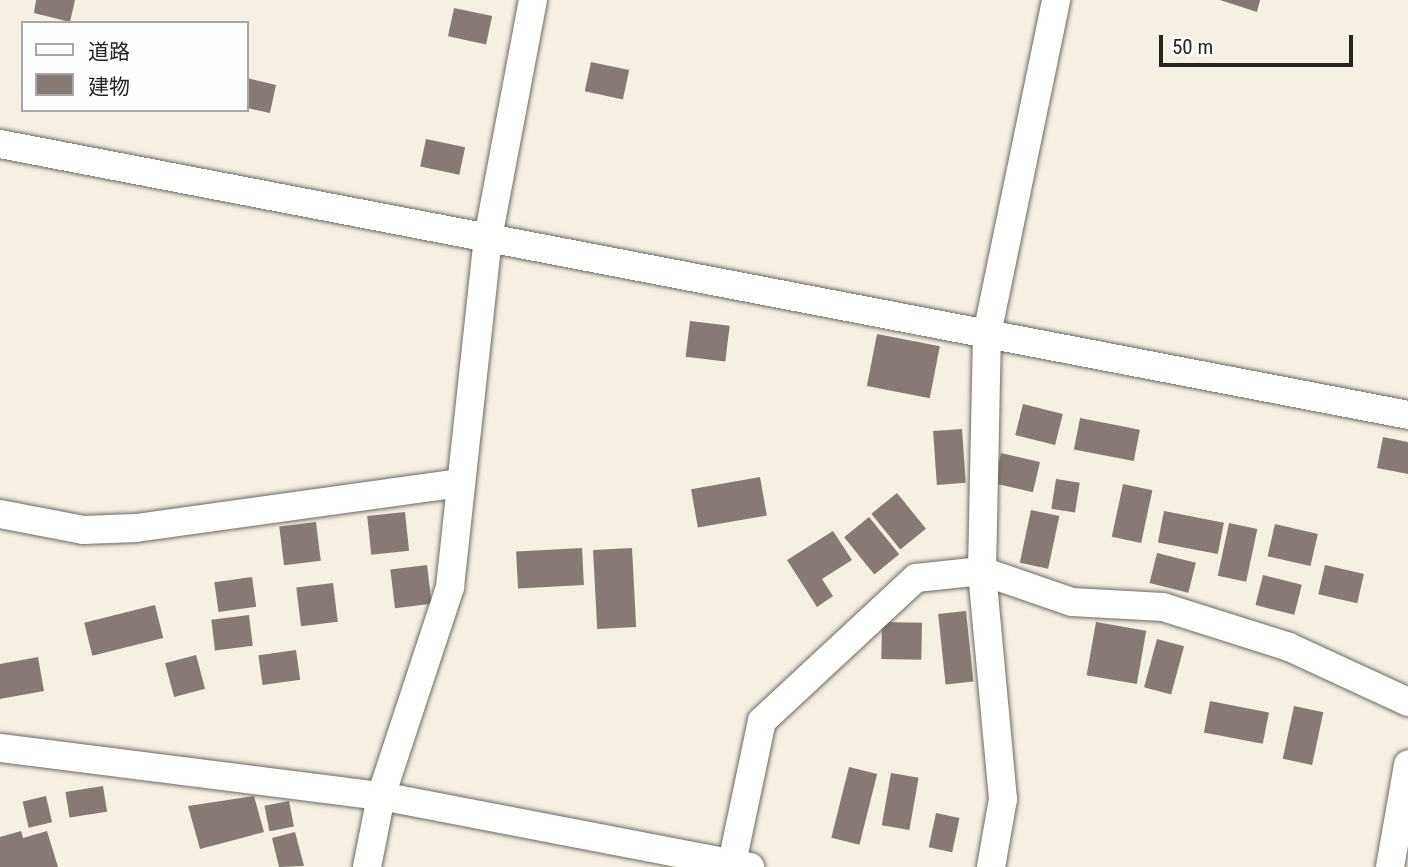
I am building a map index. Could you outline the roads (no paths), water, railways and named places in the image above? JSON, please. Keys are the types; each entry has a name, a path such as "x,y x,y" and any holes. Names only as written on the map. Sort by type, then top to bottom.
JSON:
{"street":[{"path":"367,867 381,796 450,587 488,238 533,0"},
{"path":"990,867 1003,799 982,571 987,334 1056,0"},
{"path":"0,144 1408,415"},
{"path":"0,514 83,530 136,527 461,483"},
{"path":"0,748 381,796 741,865 762,721 792,699 901,585 982,571 1072,602 1176,611 1289,647 1408,702"},
{"path":"1390,867 1408,765"}]}
